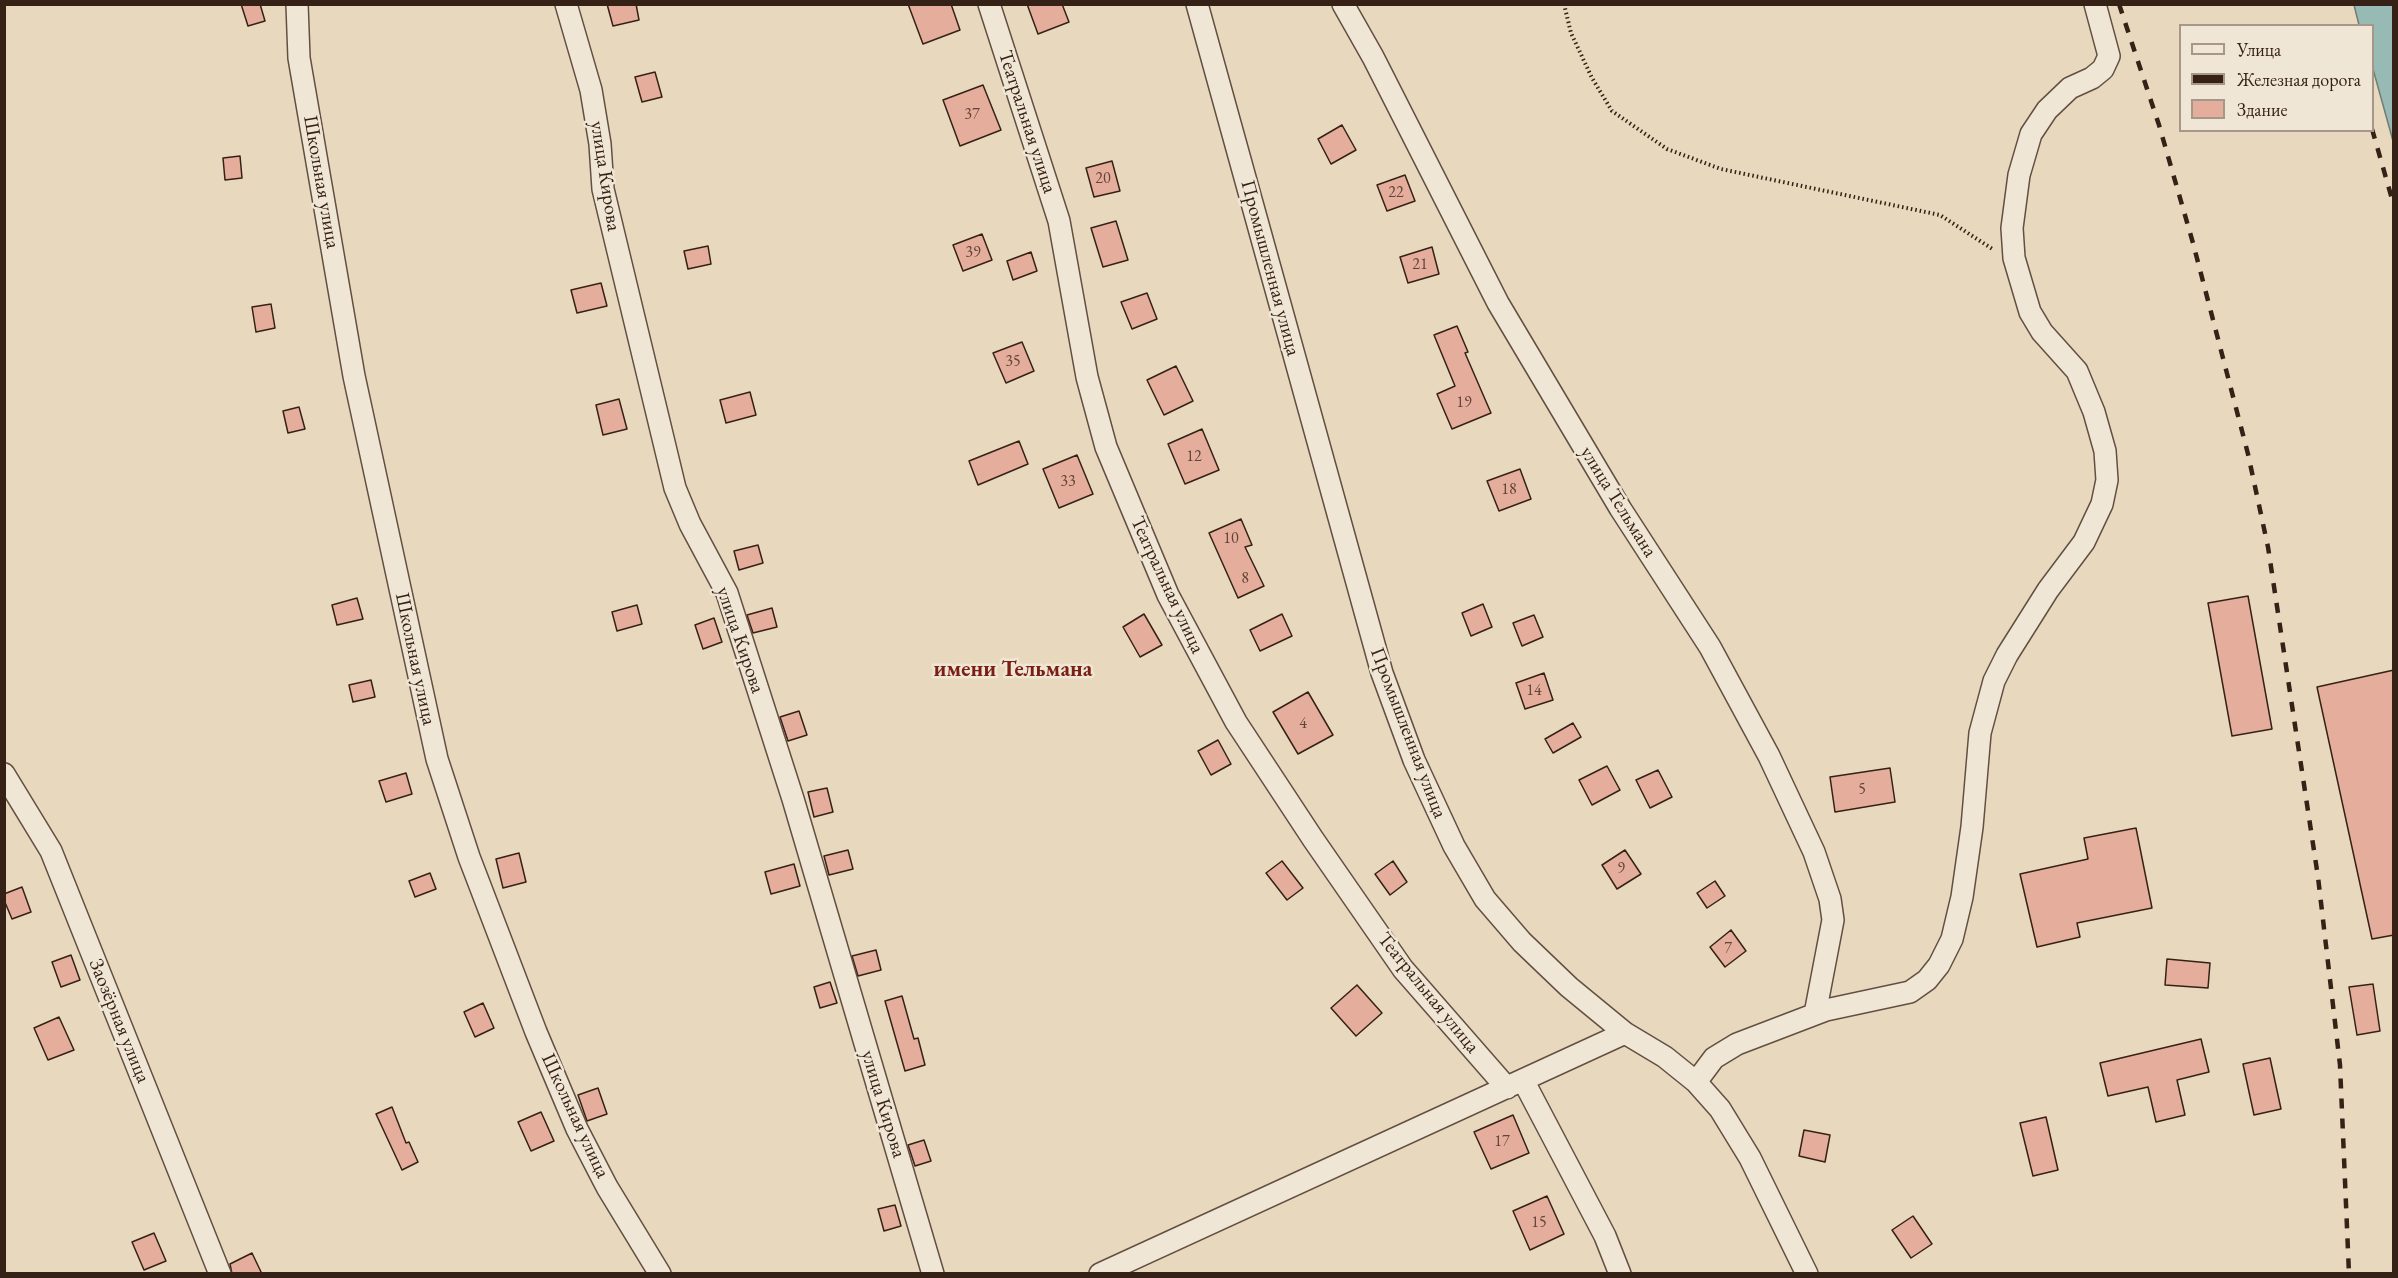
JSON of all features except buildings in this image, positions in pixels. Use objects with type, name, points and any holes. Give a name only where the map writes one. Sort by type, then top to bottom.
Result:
[{"type":"street","name":"Школьная улица","points":[[297,4],[298,58],[354,376],[437,759],[469,856],[536,1032],[577,1129],[607,1187],[660,1274]]},
{"type":"street","name":"улица Кирова","points":[[566,4],[591,90],[600,144],[603,189],[675,488],[690,524],[727,592],[793,799],[933,1274]]},
{"type":"street","name":"Театральная улица","points":[[989,4],[1059,221],[1088,377],[1106,447],[1168,595],[1236,722],[1403,969],[1515,1084],[1605,1236],[1620,1274]]},
{"type":"street","name":"Промышленная улица","points":[[1197,4],[1382,673],[1414,760],[1454,846],[1485,899],[1521,942],[1569,987],[1625,1033],[1665,1058],[1696,1082],[1720,1109],[1750,1158],[1807,1274]]},
{"type":"street","name":"улица Тельмана","points":[[1344,4],[1498,303],[1620,508],[1710,647],[1768,756],[1809,842],[1830,899],[1833,920],[1815,1014]]},
{"type":"street","points":[[1696,1082],[1714,1058],[1730,1049],[1815,1014],[1910,992],[1927,980],[1939,965],[1952,939],[1962,897],[1972,827],[1980,734],[1994,681],[2025,627],[2084,542],[2102,504],[2107,480],[2105,450],[2094,412],[2077,371],[2042,333],[2030,312],[2014,258],[2012,228],[2019,175],[2031,134],[2047,110],[2070,88],[2092,78],[2103,69],[2109,56],[2095,4]]},
{"type":"street","name":"Заозёрная улица","points":[[4,774],[51,851],[220,1274]]},
{"type":"street","points":[[1100,1274],[1625,1033]]},
{"type":"path","points":[[1564,4],[1575,42],[1592,78],[1612,111],[1667,149],[1721,169],[1940,215],[1995,250],[2014,258]]},
{"type":"water","points":[[2354,5],[2393,5],[2393,141],[2374,73],[2374,24],[2359,24]]},
{"type":"railway","points":[[2119,4],[2159,125],[2193,243],[2248,454],[2268,547],[2318,877],[2340,1065],[2349,1274]]},
{"type":"railway","points":[[2373,132],[2394,206]]},
{"type":"district","name":"имени Тельмана","points":[[1013,670]]}]
